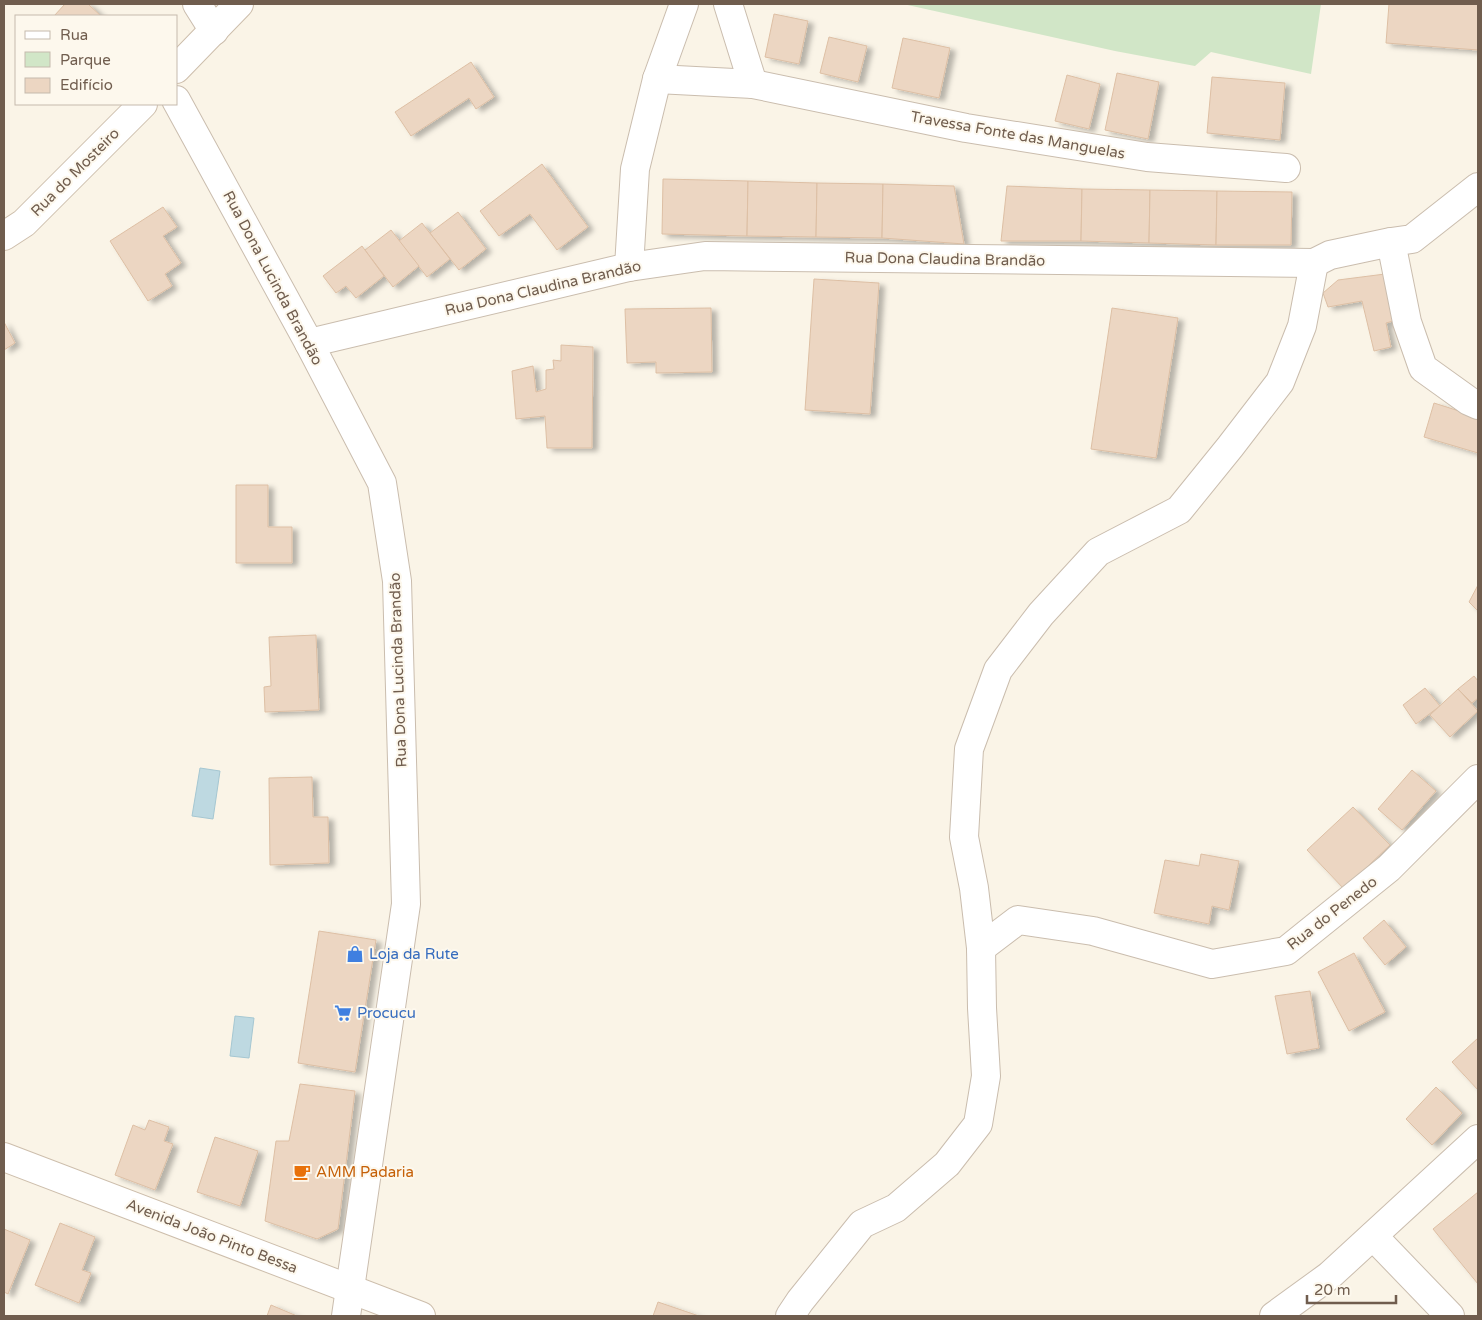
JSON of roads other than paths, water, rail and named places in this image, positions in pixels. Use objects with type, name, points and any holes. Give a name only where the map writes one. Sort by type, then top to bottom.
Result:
[{"type":"street","points":[[197,4],[214,31]]},
{"type":"street","points":[[178,68],[239,4]]},
{"type":"street","points":[[629,267],[635,169],[657,79],[684,4]]},
{"type":"street","points":[[728,4],[752,84]]},
{"type":"street","name":"Travessa Fonte das Manguelas","points":[[657,79],[752,84],[966,128],[1146,157],[1286,168]]},
{"type":"street","name":"Rua Dona Lucinda Brandão","points":[[178,104],[309,343],[382,483],[397,581],[406,904],[346,1316]]},
{"type":"street","name":"Rua do Mosteiro","points":[[4,236],[24,223],[142,105]]},
{"type":"street","name":"Rua Dona Claudina Brandão","points":[[309,343],[629,267],[705,256],[1314,262],[1330,255],[1412,239],[1478,187]]},
{"type":"street","points":[[1391,242],[1407,322],[1423,368],[1469,402],[1478,406]]},
{"type":"street","points":[[790,1316],[862,1224],[896,1208],[947,1164],[978,1124],[986,1076],[981,948],[974,888],[964,838],[969,749],[998,670],[1041,614],[1098,552],[1179,510],[1230,447],[1280,382],[1302,326],[1314,262]]},
{"type":"street","name":"Rua do Penedo","points":[[981,948],[1018,920],[1093,932],[1212,964],[1286,952],[1389,868],[1478,779]]},
{"type":"street","points":[[1274,1316],[1329,1276],[1478,1139]]},
{"type":"street","name":"Avenida João Pinto Bessa","points":[[4,1157],[421,1316]]},
{"type":"street","points":[[1373,1236],[1450,1316]]},
{"type":"water","points":[[200,768],[220,771],[213,819],[192,816]]},
{"type":"water","points":[[235,1016],[254,1018],[249,1058],[230,1056]]},
{"type":"place","name":"Loja da Rute","points":[[355,954]]},
{"type":"place","name":"Procucu","points":[[343,1013]]},
{"type":"place","name":"AMM Padaria","points":[[302,1172]]}]
